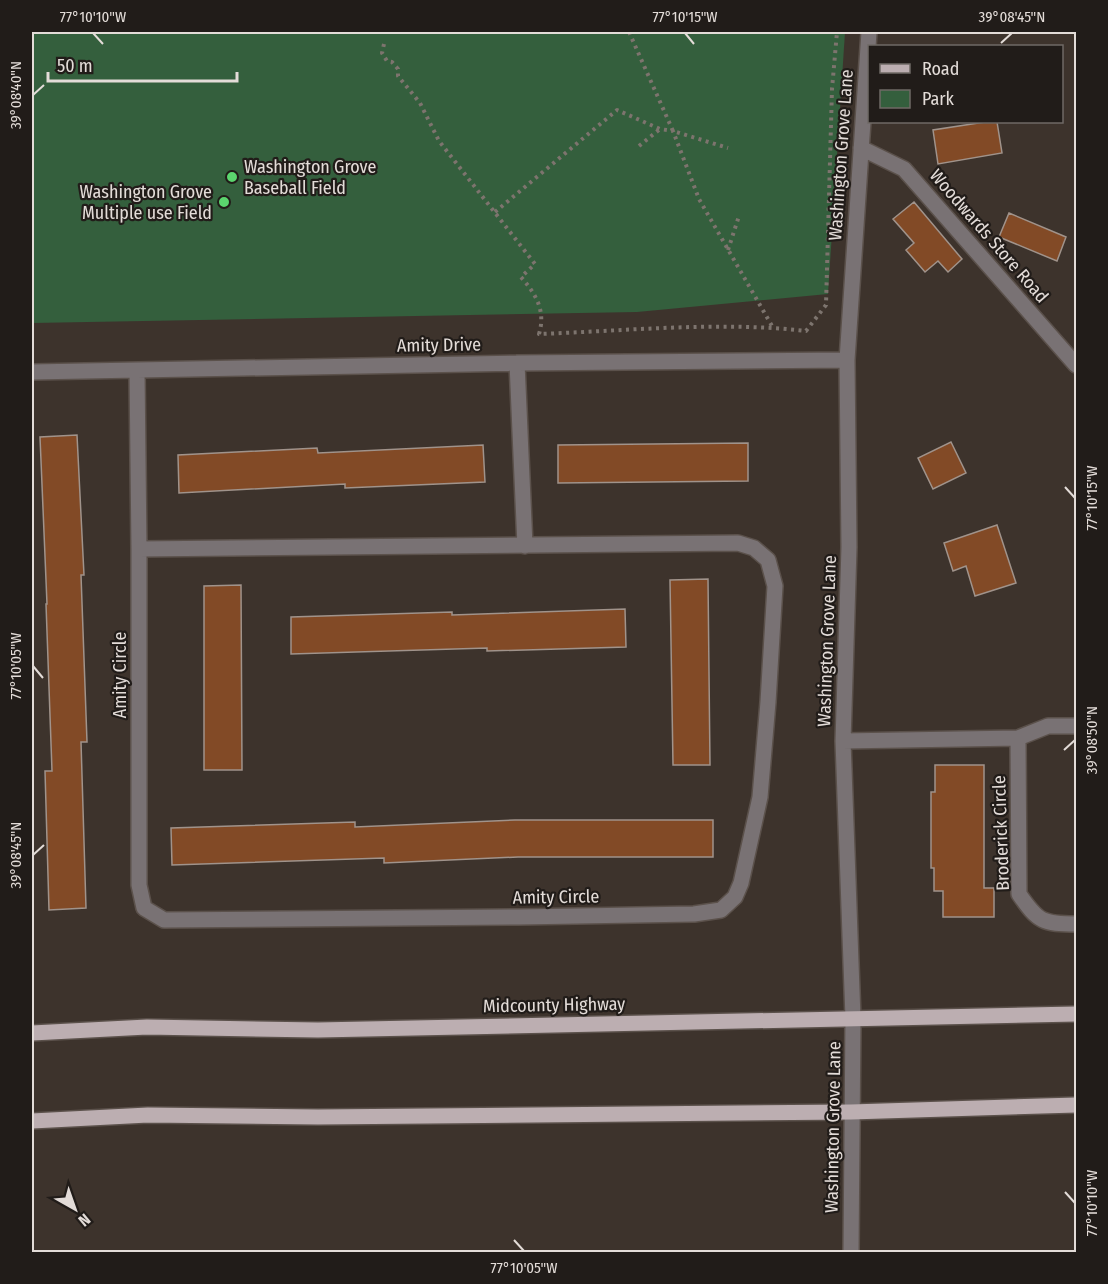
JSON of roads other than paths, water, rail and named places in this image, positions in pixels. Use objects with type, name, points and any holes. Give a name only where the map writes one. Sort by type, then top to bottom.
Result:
[{"type":"main road","name":"Midcounty Highway","points":[[32,1033],[147,1027],[318,1030],[1077,1014]]},
{"type":"main road","points":[[32,1121],[148,1115],[318,1117],[851,1112],[1077,1105]]},
{"type":"street","name":"Washington Grove Lane","points":[[851,1252],[853,1018],[843,741],[849,547],[847,360],[868,46]]},
{"type":"street","name":"Woodwards Store Road","points":[[861,148],[904,169],[1077,365]]},
{"type":"street","name":"Amity Drive","points":[[32,372],[517,363],[847,360]]},
{"type":"street","points":[[517,363],[525,546]]},
{"type":"street","name":"Amity Circle","points":[[136,371],[140,549],[139,885],[144,908],[164,920],[519,918],[694,914],[721,910],[735,897],[741,883],[760,797],[775,586],[768,560],[754,548],[738,543],[140,549]]},
{"type":"street","points":[[843,741],[1018,738],[1048,726],[1077,726]]},
{"type":"street","name":"Broderick Circle","points":[[1018,738],[1019,894],[1040,919],[1053,924],[1077,924]]},
{"type":"place","name":"Washington Grove Baseball Field","points":[[232,177]]},
{"type":"place","name":"Washington Grove Multiple use Field","points":[[224,202]]}]
